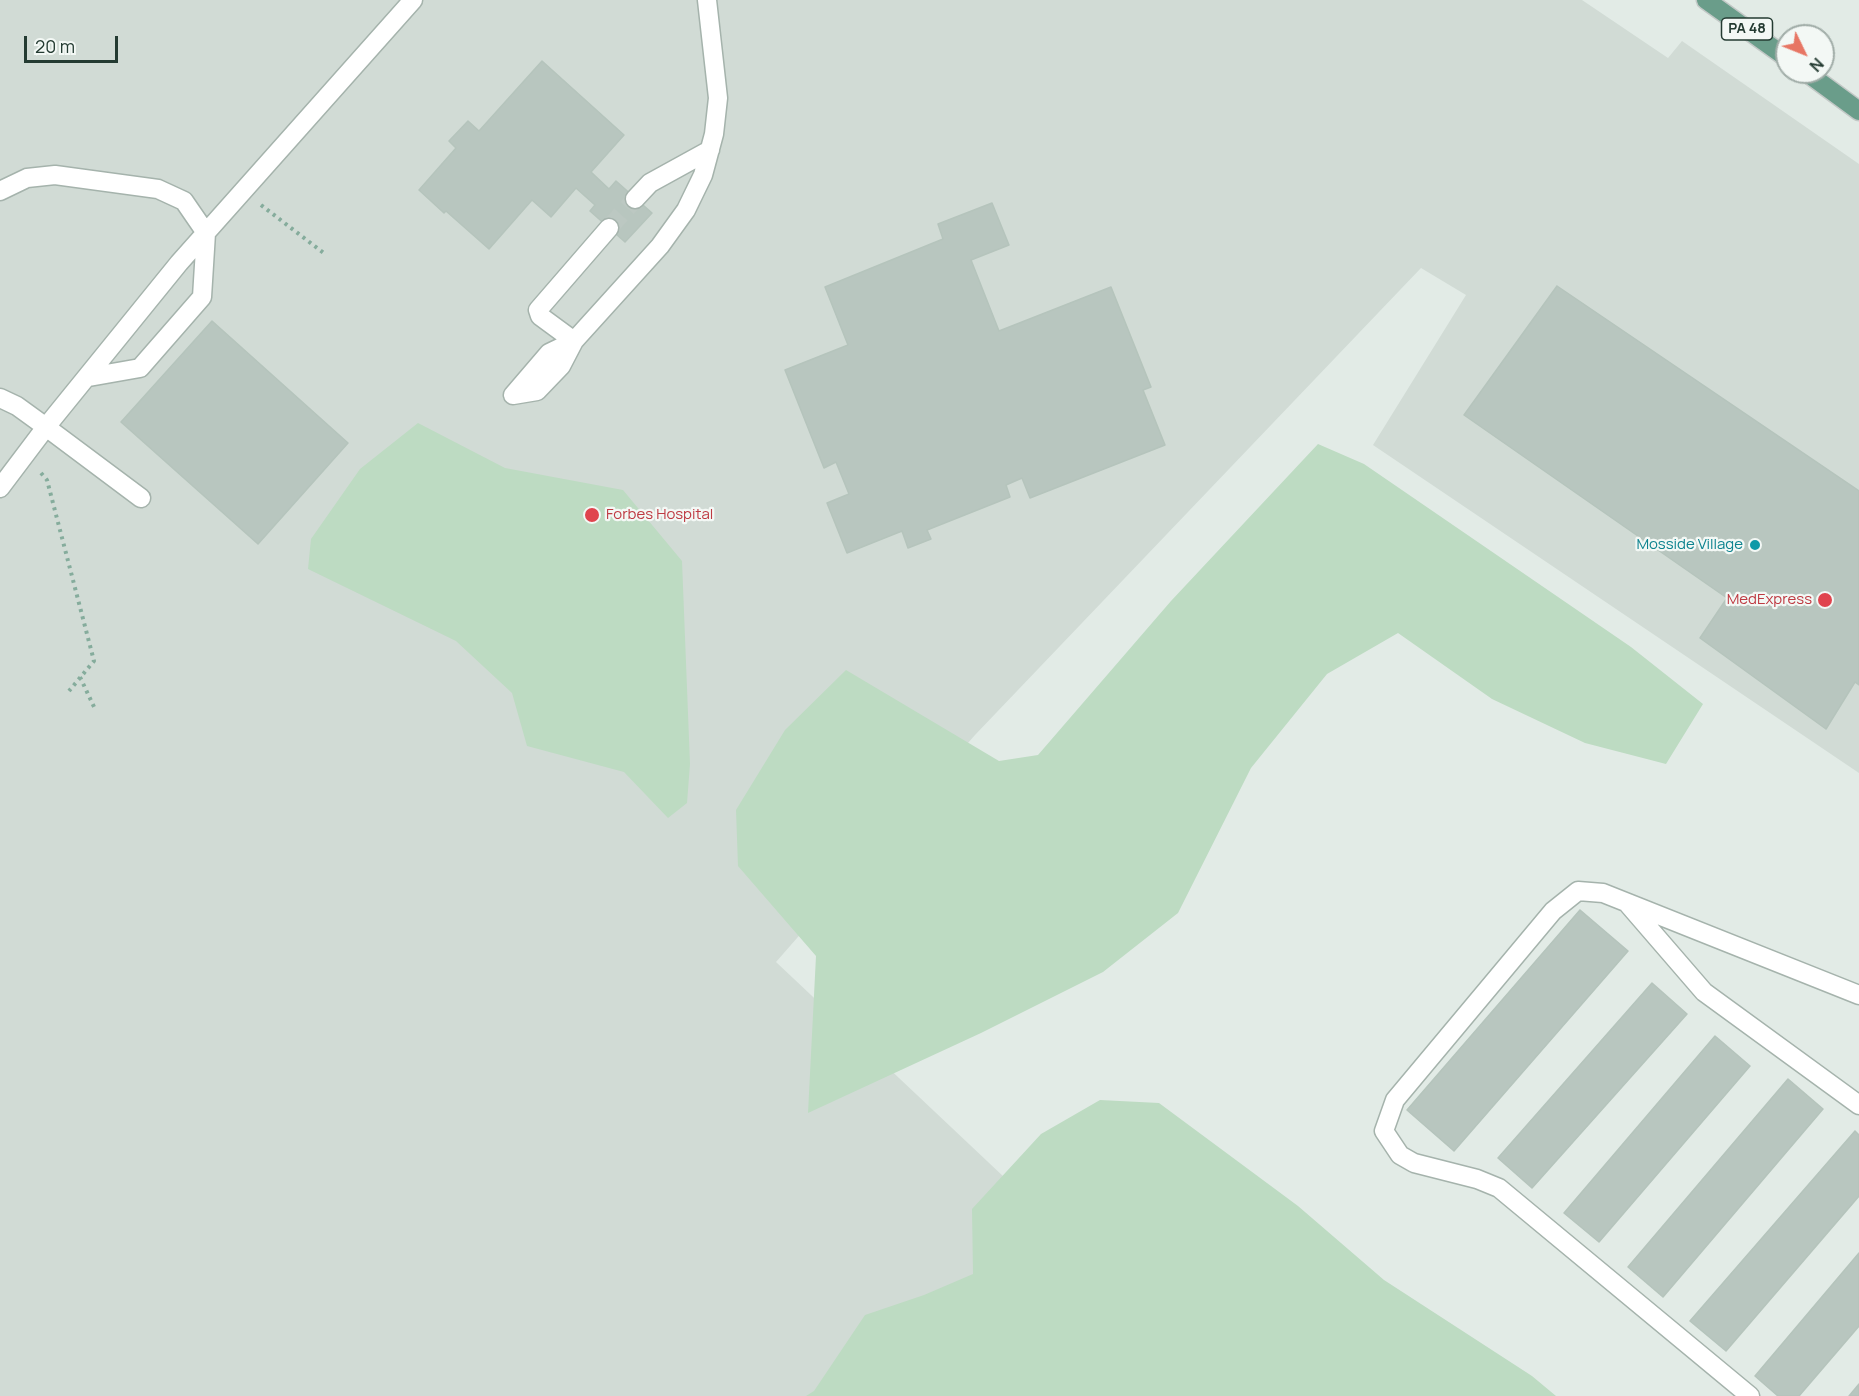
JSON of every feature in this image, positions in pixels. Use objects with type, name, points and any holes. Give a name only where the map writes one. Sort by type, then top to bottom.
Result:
[{"type":"main road","name":"PA 48","points":[[1706,0],[1775,49]]},
{"type":"main road","points":[[1822,84],[1859,111]]},
{"type":"lane","points":[[0,488],[178,263],[413,0]]},
{"type":"lane","points":[[609,228],[538,310],[540,316],[574,341],[660,246],[686,210],[703,175],[714,134],[718,98],[707,0]]},
{"type":"lane","points":[[635,199],[650,183],[710,150]]},
{"type":"lane","points":[[0,191],[27,178],[55,175],[158,189],[184,201],[206,232],[202,297],[140,368],[89,377]]},
{"type":"lane","points":[[0,398],[17,406],[141,498]]},
{"type":"lane","points":[[1750,1396],[1498,1188],[1477,1179],[1414,1163],[1400,1155],[1384,1131],[1395,1100],[1553,911],[1578,891],[1603,892],[1859,995]]},
{"type":"lane","points":[[1627,902],[1704,992],[1859,1105]]},
{"type":"path","points":[[244,191],[325,254]]},
{"type":"path","points":[[47,480],[94,661],[69,691]]},
{"type":"path","points":[[80,677],[95,709]]},
{"type":"shaded area","name":"Forbes Hospital","points":[[0,0],[1582,0],[1668,58],[1682,41],[1859,164],[1859,773],[1373,445],[1466,295],[1421,268],[975,735],[776,962],[1075,1244],[926,1396],[0,1396]]},
{"type":"green space","points":[[418,423],[505,468],[623,490],[682,561],[690,764],[687,803],[668,818],[624,772],[527,746],[512,693],[456,641],[308,569],[311,539],[360,469]]},
{"type":"green space","points":[[1318,444],[1364,464],[1631,647],[1703,704],[1666,764],[1585,743],[1492,699],[1398,633],[1327,674],[1251,768],[1178,913],[1103,972],[981,1033],[808,1113],[816,956],[738,866],[736,810],[785,730],[846,670],[999,761],[1038,755],[1171,601]]},
{"type":"green space","points":[[1100,1100],[1159,1103],[1298,1206],[1384,1280],[1532,1376],[1556,1396],[806,1396],[814,1391],[865,1315],[924,1295],[973,1274],[972,1209],[1041,1134]]},
{"type":"building","points":[[542,61],[624,135],[591,172],[609,189],[616,181],[652,213],[625,242],[590,211],[595,205],[576,188],[551,217],[532,200],[489,249],[419,190],[456,148],[449,141],[468,121],[479,131]]},
{"type":"building","points":[[992,203],[1009,245],[971,260],[999,331],[1111,287],[1151,387],[1143,390],[1165,445],[1030,498],[1022,478],[1006,485],[1010,497],[927,530],[931,539],[908,548],[902,531],[847,553],[827,503],[849,494],[836,462],[824,468],[785,370],[848,345],[825,287],[943,239],[938,224]]},
{"type":"building","name":"Mosside Village","points":[[1557,286],[1859,491],[1859,685],[1855,682],[1826,729],[1700,638],[1727,598],[1464,415]]},
{"type":"building","points":[[212,321],[348,443],[258,544],[121,422]]},
{"type":"building","points":[[1580,910],[1628,951],[1454,1151],[1407,1110]]},
{"type":"building","points":[[1652,983],[1687,1014],[1532,1188],[1498,1158]]},
{"type":"building","points":[[1715,1036],[1750,1066],[1599,1242],[1564,1213]]},
{"type":"building","points":[[1788,1079],[1823,1109],[1663,1297],[1628,1267]]},
{"type":"building","points":[[1855,1131],[1859,1135],[1859,1196],[1726,1351],[1690,1321]]},
{"type":"building","points":[[1859,1253],[1859,1326],[1799,1396],[1778,1396],[1755,1376]]},
{"type":"building","points":[[1859,1384],[1859,1396],[1849,1396]]},
{"type":"tunnel","points":[[609,228],[635,199]]},
{"type":"place","name":"Forbes Hospital","points":[[592,515]]},
{"type":"place","name":"Mosside Village","points":[[1755,545]]},
{"type":"place","name":"MedExpress","points":[[1825,600]]}]
